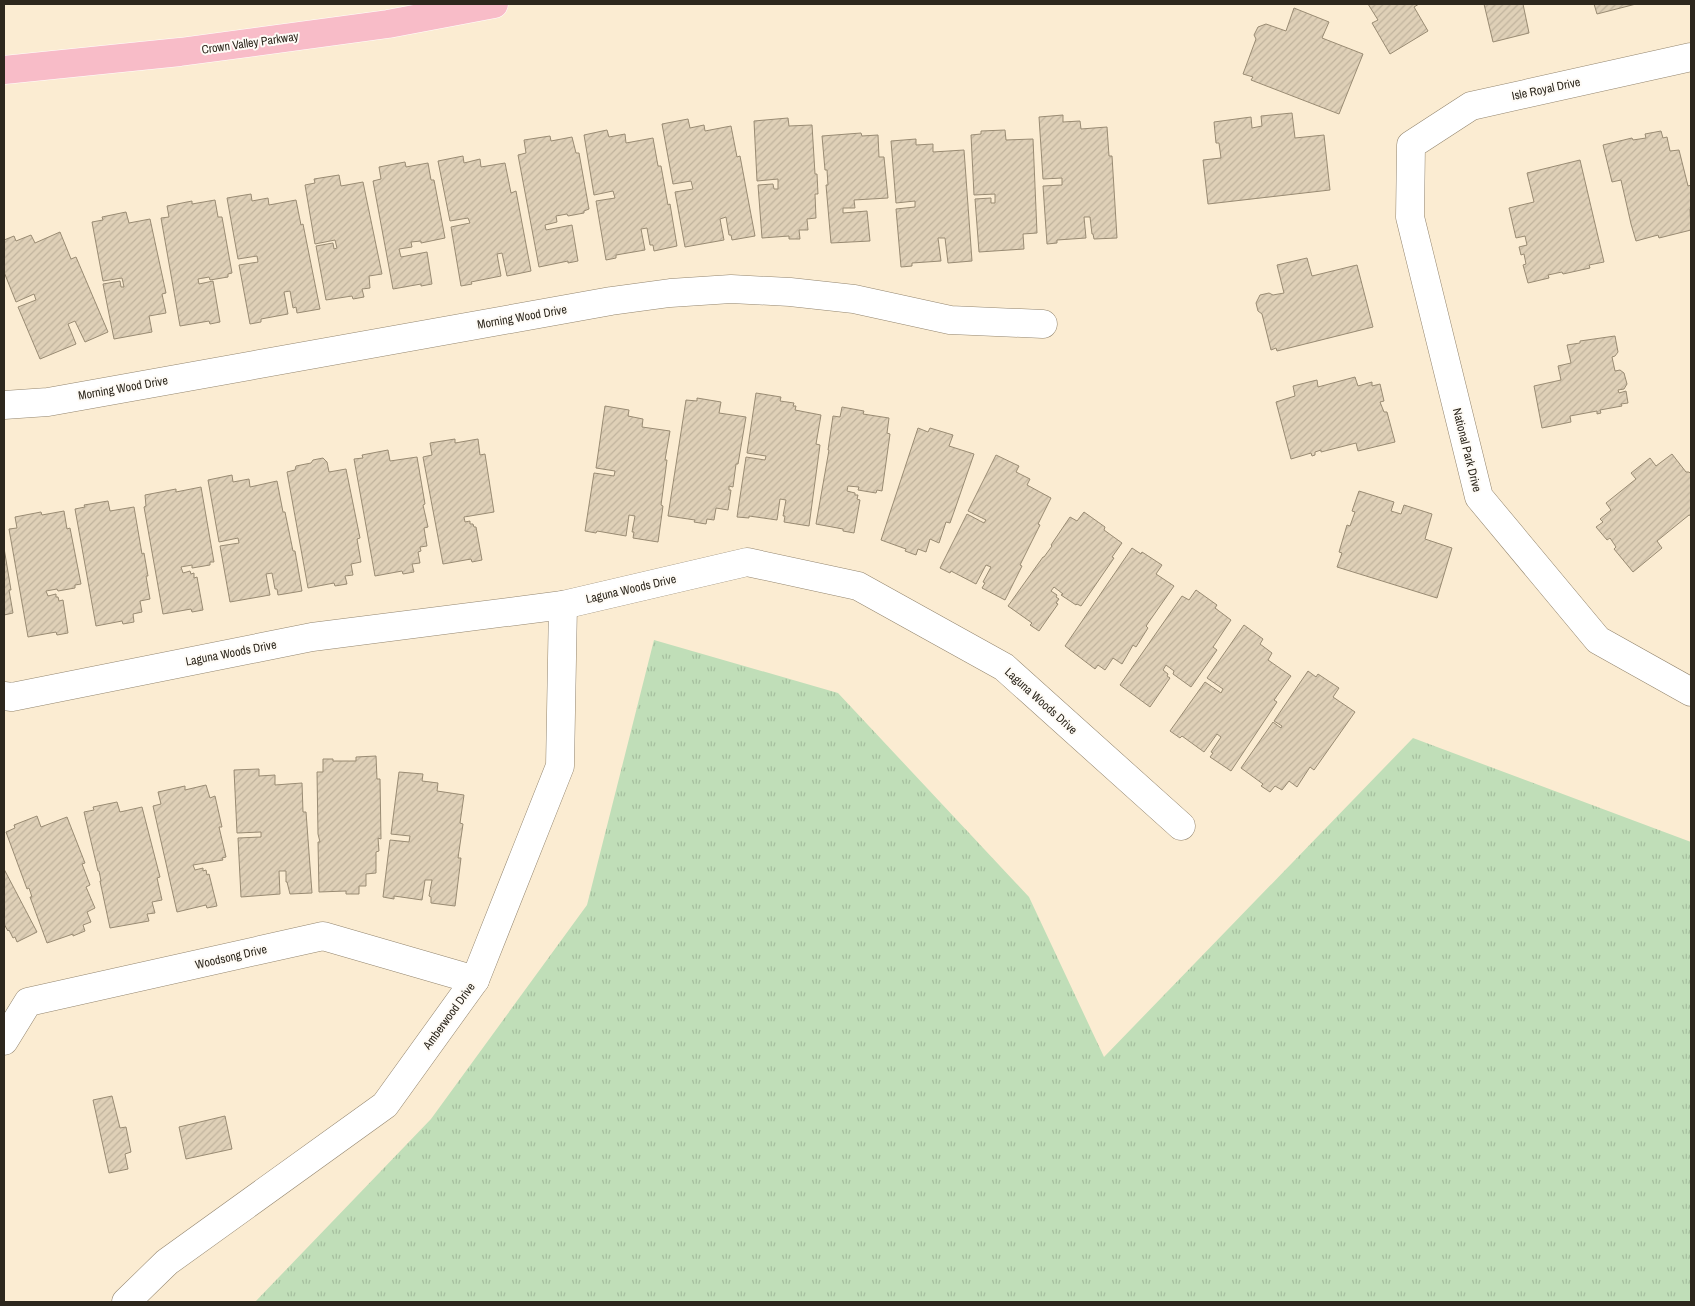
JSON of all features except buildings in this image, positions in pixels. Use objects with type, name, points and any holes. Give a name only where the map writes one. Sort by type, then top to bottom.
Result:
[{"type":"main road","name":"Crown Valley Parkway","points":[[4,70],[180,52],[388,24],[494,4]]},
{"type":"street","name":"Isle Royal Drive","points":[[1411,145],[1471,106],[1691,57]]},
{"type":"street","name":"National Park Drive","points":[[1411,145],[1410,217],[1479,498],[1598,640],[1691,692]]},
{"type":"street","name":"Morning Wood Drive","points":[[4,405],[57,400],[611,301],[670,293],[732,289],[790,292],[854,299],[950,320],[1043,324]]},
{"type":"street","name":"Laguna Woods Drive","points":[[4,696],[12,697],[312,637],[563,605],[746,562],[858,586],[1004,667],[1181,826]]},
{"type":"street","name":"Amberwood Drive","points":[[126,1302],[166,1262],[385,1105],[475,980],[560,766],[563,605]]},
{"type":"street","name":"Woodsong Drive","points":[[4,1041],[28,1002],[323,936],[475,980]]},
{"type":"green space","points":[[654,640],[838,693],[1029,897],[1104,1057],[1413,738],[1691,842],[1691,1302],[255,1302],[431,1119],[587,905]]}]
